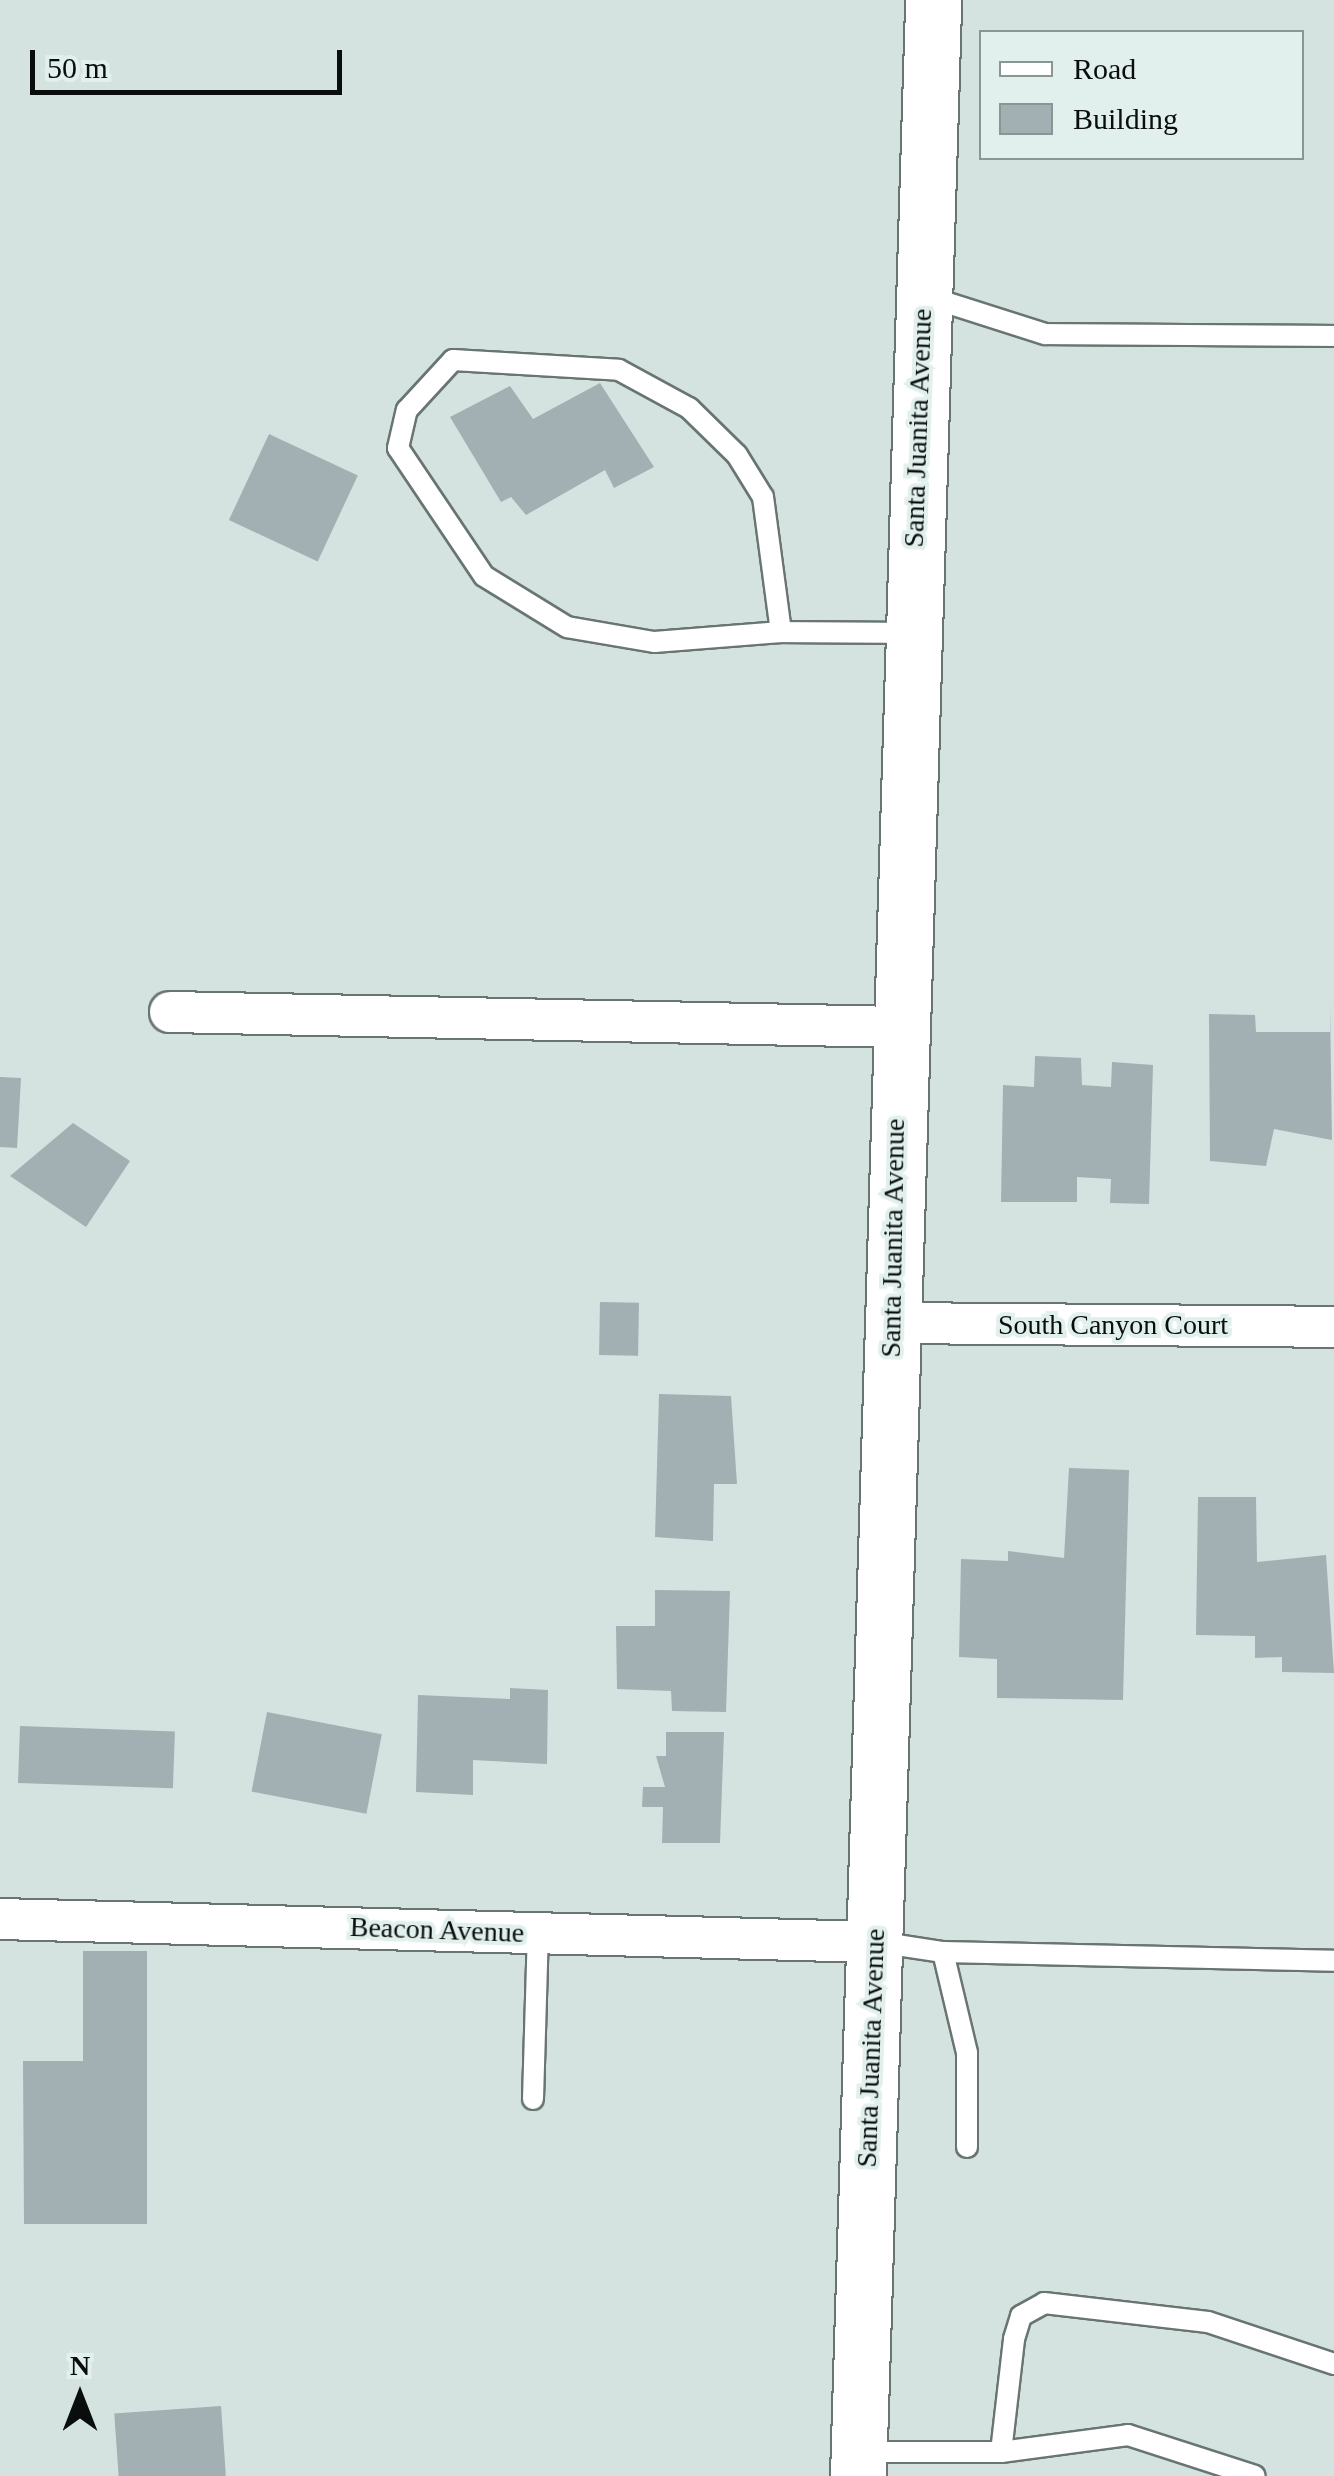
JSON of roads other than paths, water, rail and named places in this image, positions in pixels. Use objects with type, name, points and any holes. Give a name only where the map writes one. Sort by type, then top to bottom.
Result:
[{"type":"street","name":"Santa Juanita Avenue","points":[[858,2464],[892,1324],[897,1027],[933,0]]},
{"type":"street","points":[[170,1012],[897,1027]]},
{"type":"street","name":"South Canyon Court","points":[[892,1324],[1334,1327]]},
{"type":"street","name":"Beacon Avenue","points":[[0,1918],[875,1942]]},
{"type":"lane","points":[[923,295],[1045,334],[1334,336]]},
{"type":"lane","points":[[780,632],[762,498],[736,455],[658,388],[587,364],[453,360],[407,410],[398,448],[484,576],[567,627],[654,642],[780,632],[911,633]]},
{"type":"lane","points":[[532,2099],[538,1933]]},
{"type":"lane","points":[[875,1942],[943,1952],[1334,1961]]},
{"type":"lane","points":[[943,1952],[966,2052],[966,2148]]},
{"type":"lane","points":[[1001,2452],[1014,2338],[1022,2316],[1044,2303],[1208,2322],[1334,2364]]},
{"type":"lane","points":[[858,2464],[1128,2436],[1255,2476]]}]
